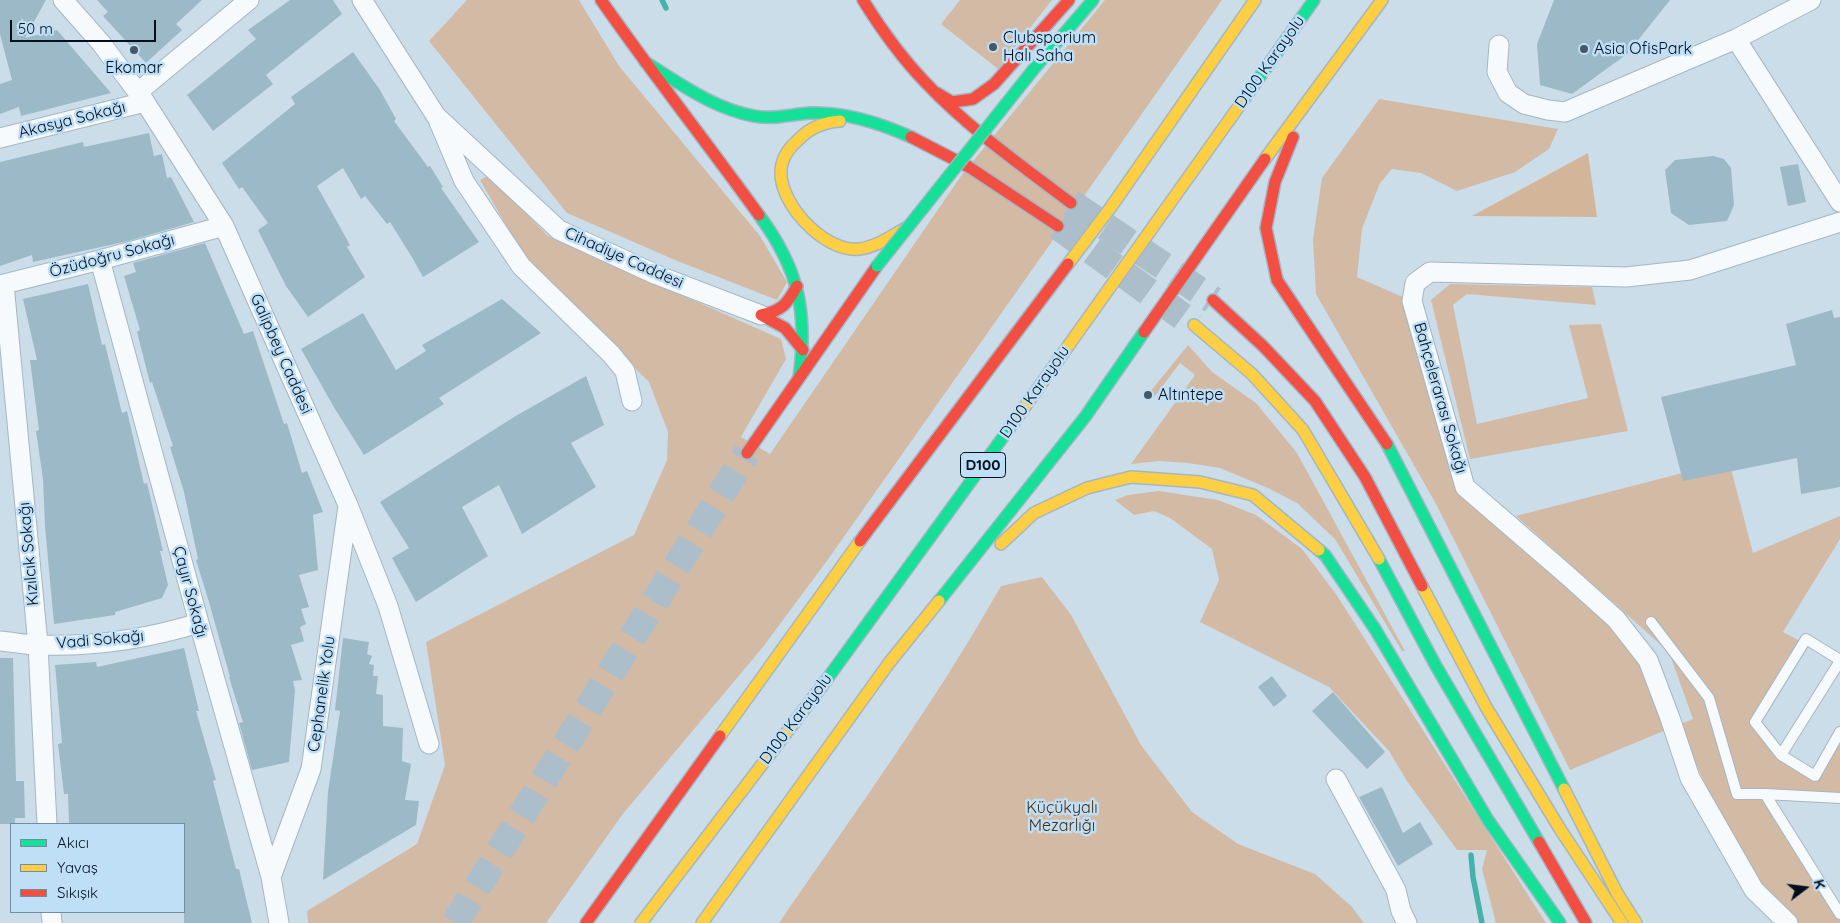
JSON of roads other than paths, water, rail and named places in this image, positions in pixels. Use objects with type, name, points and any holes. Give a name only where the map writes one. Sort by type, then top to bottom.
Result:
[{"type":"main road","points":[[601,0],[774,234],[797,286],[802,311],[803,350],[799,378]]},
{"type":"main road","points":[[862,0],[883,33],[934,91],[995,146],[1070,204]]},
{"type":"main road","points":[[934,91],[952,102],[973,99],[994,84],[1069,0]]},
{"type":"main road","points":[[747,453],[878,266],[1033,70],[1093,0]]},
{"type":"main road","points":[[586,923],[861,540],[1111,207],[1254,0]]},
{"type":"main road","name":"D100 Karayolu","points":[[641,923],[807,706],[1012,426],[1314,0]]},
{"type":"main road","points":[[1292,31],[1319,0]]},
{"type":"main road","points":[[702,923],[889,663],[1084,417],[1224,216],[1382,0]]},
{"type":"main road","points":[[645,62],[701,95],[754,116],[814,113],[872,122],[904,134],[975,170],[1058,226]]},
{"type":"main road","points":[[1308,99],[1275,182],[1266,228],[1278,280],[1316,340],[1385,440],[1617,893],[1636,923]]},
{"type":"main road","points":[[872,122],[836,121],[817,125],[788,149],[781,166],[781,178],[788,196],[799,215],[828,243],[843,249],[860,249],[877,243],[908,227]]},
{"type":"main road","points":[[762,314],[775,313],[785,307],[797,286]]},
{"type":"main road","points":[[1213,300],[1264,346],[1315,401],[1365,477],[1486,707],[1560,829],[1622,923]]},
{"type":"main road","points":[[762,314],[781,324],[794,335],[803,350]]},
{"type":"main road","points":[[1194,326],[1252,374],[1303,430],[1369,540],[1436,666],[1586,923]]},
{"type":"main road","points":[[889,663],[972,572],[1034,513],[1087,488],[1131,477],[1200,482],[1253,495],[1325,555],[1375,629],[1488,820],[1560,923]]},
{"type":"street","name":"Galipbey Caddesi","points":[[63,0],[100,43],[141,97],[224,226],[348,505],[388,606],[430,744]]},
{"type":"street","points":[[141,97],[249,0]]},
{"type":"street","name":"Cihadiye Caddesi","points":[[362,0],[436,116],[464,181],[521,266],[625,371],[632,401]]},
{"type":"street","points":[[1499,44],[1497,72],[1508,93],[1524,104],[1565,112],[1736,39],[1811,0]]},
{"type":"street","points":[[1736,39],[1840,202]]},
{"type":"street","name":"Akasya Sokağı","points":[[0,138],[141,97]]},
{"type":"street","name":"Cihadiye Caddesi","points":[[436,116],[559,230],[657,274],[762,314]]},
{"type":"street","name":"Bahçelerarası Sokağı","points":[[1788,923],[1754,890],[1690,778],[1648,660],[1616,619],[1568,575],[1465,487],[1412,301],[1415,283],[1430,272],[1626,277],[1658,275],[1690,270],[1840,222]]},
{"type":"street","name":"Özüdoğru Sokağı","points":[[2,285],[224,226]]},
{"type":"street","name":"Çayır Sokağı","points":[[100,260],[199,623],[271,877],[279,923]]},
{"type":"street","name":"Kızılcık Sokağı","points":[[2,285],[38,645],[47,823]]},
{"type":"street","name":"Cephanelik Yolu","points":[[271,877],[311,769],[348,505]]},
{"type":"street","name":"Vadi Sokağı","points":[[0,641],[38,645],[104,643],[167,633],[199,623]]},
{"type":"street","points":[[1336,779],[1396,890],[1401,911],[1407,923]]},
{"type":"lane","points":[[1651,622],[1709,698],[1736,794],[1840,798]]},
{"type":"lane","points":[[1781,755],[1840,661],[1806,639],[1756,722],[1781,755],[1815,776],[1840,732]]},
{"type":"lane","points":[[1765,794],[1840,914]]},
{"type":"waterway","points":[[662,0],[666,8]]},
{"type":"waterway","points":[[1471,855],[1473,877],[1482,923]]},
{"type":"tunnel","points":[[1071,203],[1213,300]]},
{"type":"tunnel","points":[[1058,226],[1194,325]]},
{"type":"tunnel","points":[[455,923],[747,453]]},
{"type":"place","name":"Clubsporium Halı Saha","points":[[993,47]]},
{"type":"place","name":"Asia OfisPark","points":[[1584,49]]},
{"type":"place","name":"Ekomar","points":[[134,50]]},
{"type":"place","name":"Altıntepe","points":[[1148,395]]},
{"type":"park label","name":"Küçükyalı Mezarlığı","points":[[1062,817]]}]
